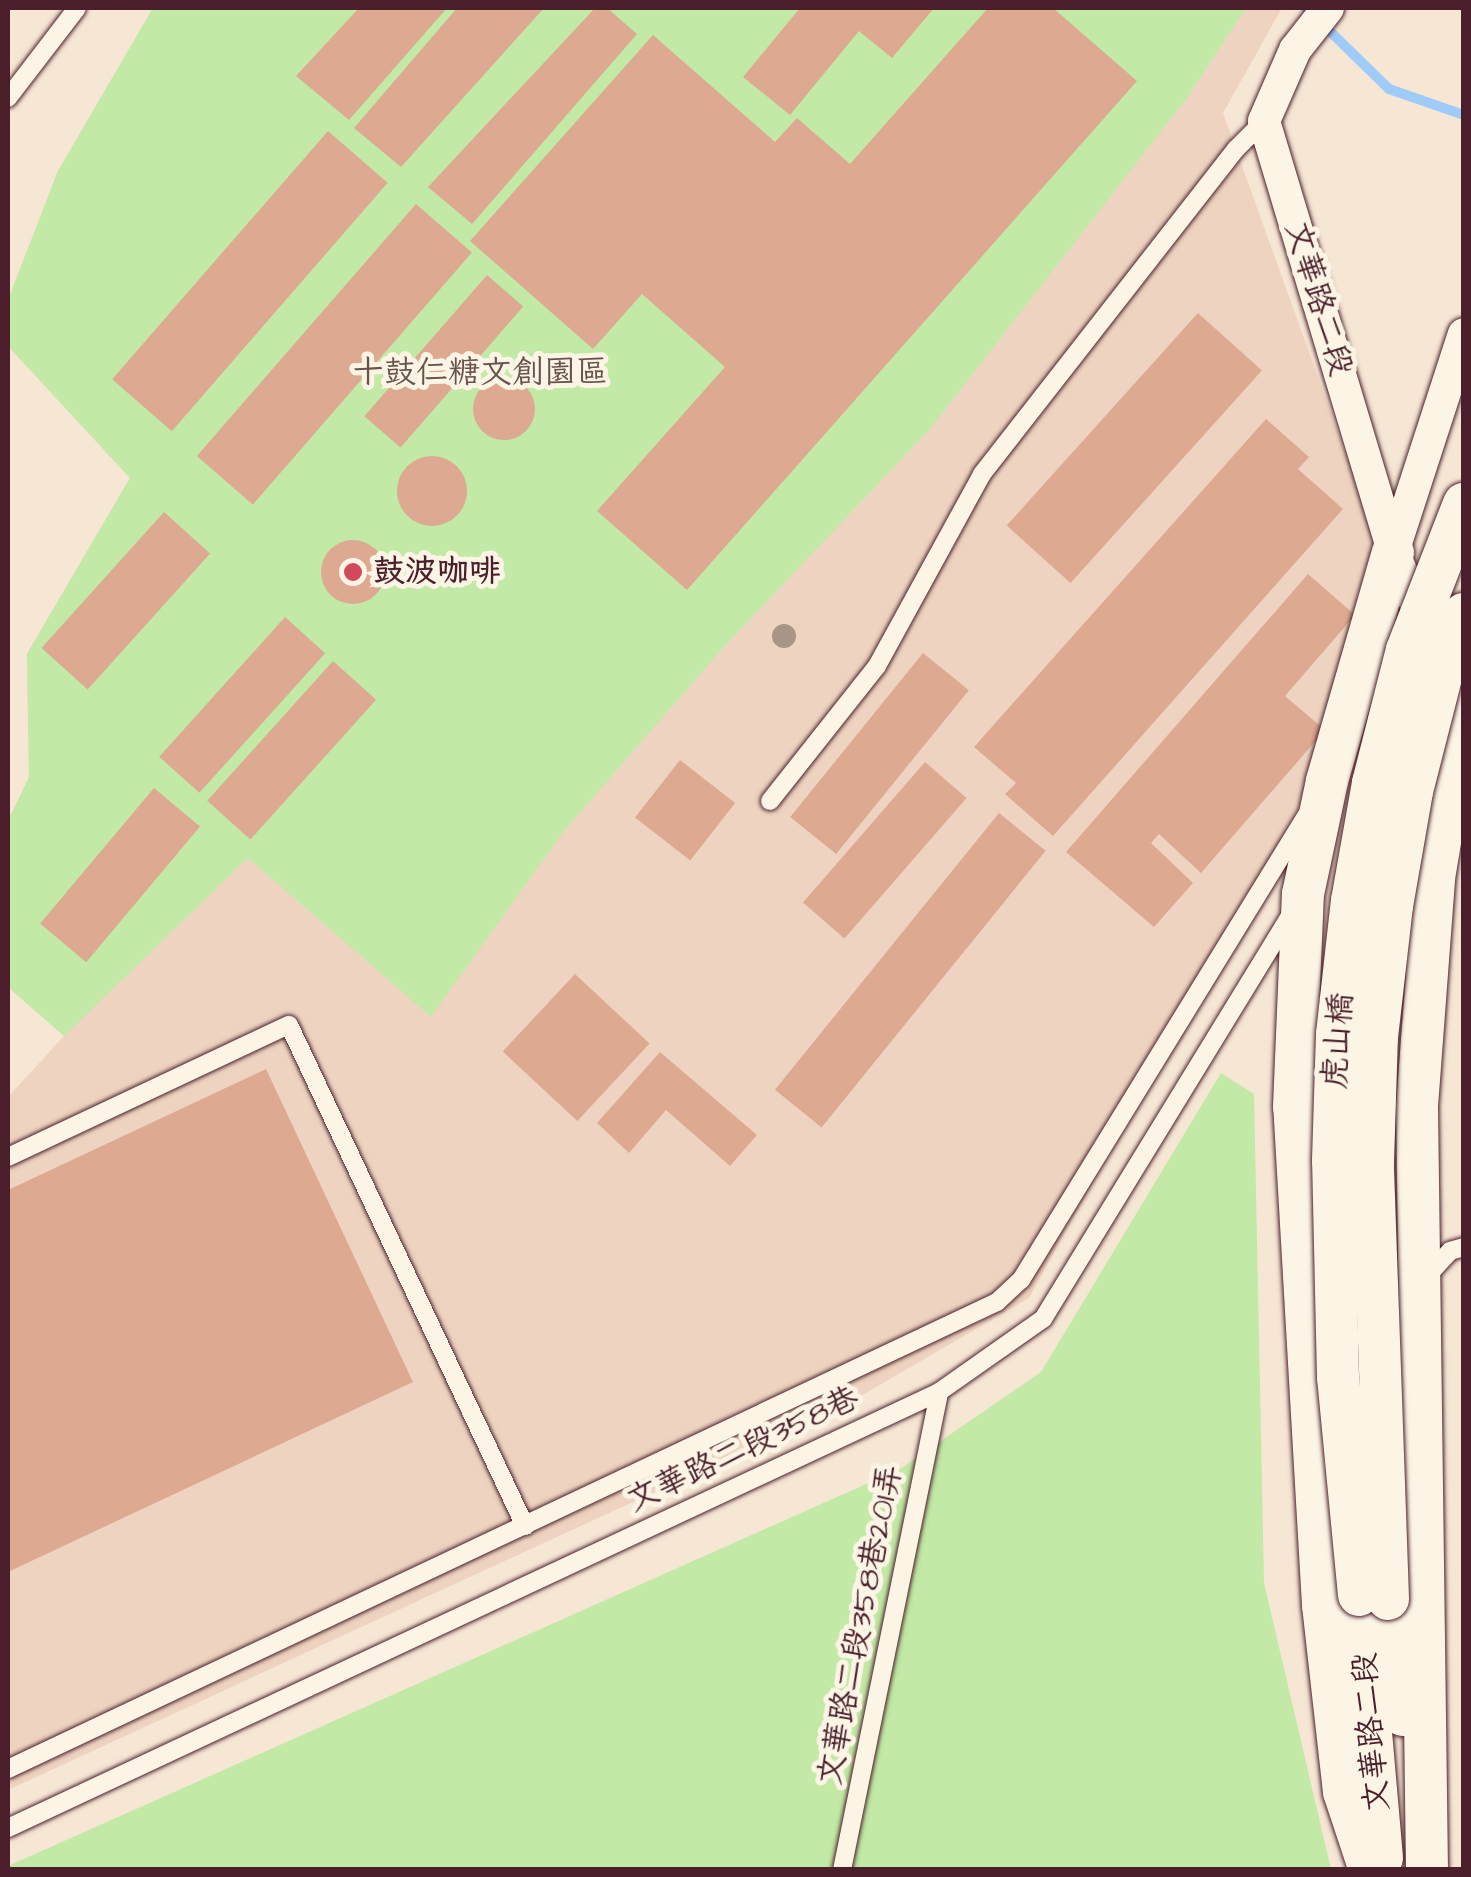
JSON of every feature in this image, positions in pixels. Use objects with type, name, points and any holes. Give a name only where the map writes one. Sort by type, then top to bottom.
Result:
[{"type":"street","points":[[1264,122],[1295,50],[1328,8]]},
{"type":"street","name":"文華路二段","points":[[1264,122],[1393,552],[1463,708]]},
{"type":"street","points":[[1370,1870],[1344,1792],[1324,1605],[1294,1108],[1302,894],[1327,781],[1393,552],[1464,334]]},
{"type":"street","name":"虎山橋","points":[[1374,1597],[1338,1378],[1333,1161],[1337,1034],[1352,900],[1373,782],[1407,650],[1464,504]]},
{"type":"street","name":"虎山橋","points":[[1374,1597],[1372,1162],[1377,1037],[1392,906],[1412,791],[1445,662],[1464,614]]},
{"type":"street","points":[[1425,1870],[1417,1106],[1434,878],[1463,708]]},
{"type":"street","name":"文華路二段","points":[[1374,1597],[1382,1870]]},
{"type":"street","name":"文華路二段","points":[[1374,1597],[1425,1870]]},
{"type":"lane","points":[[8,98],[77,8]]},
{"type":"lane","points":[[770,800],[877,666],[982,474],[1236,149],[1264,122]]},
{"type":"lane","name":"文華路二段358巷","points":[[8,1769],[998,1302],[1020,1280],[1327,781]]},
{"type":"lane","name":"文華路二段358巷","points":[[8,1828],[939,1392],[1043,1318],[1302,894]]},
{"type":"lane","points":[[8,1157],[289,1024],[525,1526]]},
{"type":"lane","points":[[1421,1283],[1450,1251],[1464,1247]]},
{"type":"lane","name":"文華路二段358巷201弄","points":[[842,1870],[939,1392]]},
{"type":"shaded area","points":[[153,8],[1282,8],[1223,113],[1386,566],[1315,777],[1029,1298],[854,1400],[8,1790],[8,1097],[64,1036],[8,987],[8,821],[29,777],[27,654],[130,478],[8,346],[8,300],[58,171]]},
{"type":"green space","name":"十鼓仁糖文創園區","points":[[153,8],[1246,8],[1187,98],[930,429],[722,649],[564,831],[431,1017],[248,858],[64,1036],[8,987],[8,821],[29,777],[27,654],[130,478],[8,346],[8,300],[58,171]]},
{"type":"green space","points":[[1221,1073],[1254,1094],[1264,1583],[1331,1869],[8,1870],[8,1866],[900,1469],[1041,1372]]},
{"type":"building","points":[[359,8],[447,8],[349,120],[296,76]]},
{"type":"building","points":[[457,8],[544,8],[401,167],[354,128]]},
{"type":"building","points":[[595,8],[607,8],[637,34],[472,224],[428,187]]},
{"type":"building","points":[[800,8],[934,8],[892,58],[859,31],[790,115],[743,77]]},
{"type":"building","points":[[988,8],[1053,8],[1137,81],[687,590],[597,511],[725,367],[642,294],[593,349],[470,241],[653,35],[775,142],[797,118],[850,164]]},
{"type":"building","points":[[328,131],[388,183],[172,431],[112,379]]},
{"type":"building","points":[[416,204],[472,253],[253,505],[197,456]]},
{"type":"building","points":[[487,275],[523,306],[401,448],[364,416]]},
{"type":"building","points":[[1198,313],[1262,371],[1071,583],[1007,526]]},
{"type":"building","points":[[504,378],[526,387],[535,409],[526,431],[504,440],[482,431],[473,409],[482,387]]},
{"type":"building","points":[[1266,419],[1309,457],[1298,469],[1343,509],[1053,836],[1005,794],[1016,783],[974,747]]},
{"type":"building","points":[[432,456],[456,467],[467,491],[456,515],[432,526],[408,515],[397,491],[408,467]]},
{"type":"building","points":[[164,512],[210,553],[88,689],[42,648]]},
{"type":"building","name":"鼓波咖啡","points":[[353,540],[376,549],[385,572],[376,595],[353,604],[330,595],[321,572],[330,549]]},
{"type":"building","points":[[1308,574],[1355,615],[1285,696],[1325,730],[1201,873],[1159,834],[1151,843],[1193,883],[1154,927],[1066,852]]},
{"type":"building","points":[[285,617],[325,653],[199,793],[159,757]]},
{"type":"building","points":[[923,653],[969,690],[836,854],[790,817]]},
{"type":"building","points":[[333,661],[376,700],[250,840],[207,801]]},
{"type":"building","points":[[680,760],[735,803],[690,861],[635,818]]},
{"type":"building","points":[[925,762],[967,798],[844,938],[803,902]]},
{"type":"building","points":[[154,788],[200,827],[86,962],[40,924]]},
{"type":"building","points":[[999,813],[1046,851],[822,1127],[775,1090]]},
{"type":"building","points":[[575,974],[650,1044],[577,1121],[503,1052]]},
{"type":"building","points":[[660,1052],[757,1135],[730,1166],[666,1110],[629,1153],[597,1123]]},
{"type":"building","points":[[266,1069],[413,1382],[8,1572],[8,1190]]},
{"type":"waterway","points":[[1306,8],[1389,89],[1464,115]]},
{"type":"place","name":"鼓波咖啡","points":[[353,572]]}]
